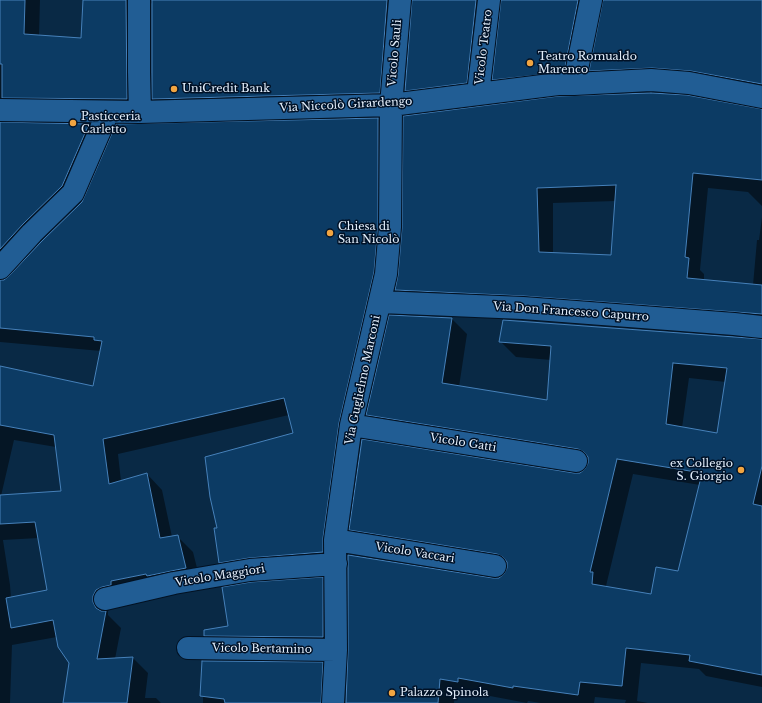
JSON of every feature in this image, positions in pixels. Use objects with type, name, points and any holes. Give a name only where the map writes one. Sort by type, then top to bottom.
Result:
[{"type":"street","points":[[139,0],[140,112]]},
{"type":"street","name":"Vicolo Sauli","points":[[391,105],[400,0]]},
{"type":"street","name":"Vicolo Teatro","points":[[478,94],[489,0]]},
{"type":"street","points":[[574,84],[591,0]]},
{"type":"street","name":"Via Niccolò Girardengo","points":[[0,110],[140,112],[391,105],[558,84],[651,80],[688,83],[762,97]]},
{"type":"street","name":"Via Guglielmo Marconi","points":[[333,703],[336,650],[335,540],[351,425],[386,274],[390,227],[391,105]]},
{"type":"street","points":[[0,268],[73,193],[108,112]]},
{"type":"street","name":"Via Don Francesco Capurro","points":[[380,302],[531,309],[762,327]]},
{"type":"street","name":"Vicolo Gatti","points":[[351,425],[576,461]]},
{"type":"street","name":"Vicolo Vaccari","points":[[335,540],[495,566]]},
{"type":"street","name":"Vicolo Maggiori","points":[[105,599],[174,583],[250,570],[336,564]]},
{"type":"street","name":"Vicolo Bertamino","points":[[188,648],[336,650]]},
{"type":"building","points":[[0,0],[25,0],[24,34],[81,38],[83,0],[126,0],[127,99],[2,98],[2,64],[0,64]]},
{"type":"building","points":[[152,0],[387,0],[380,93],[152,99]]},
{"type":"building","points":[[412,0],[476,0],[467,83],[405,91]]},
{"type":"building","points":[[501,0],[578,0],[564,72],[492,80]]},
{"type":"building","points":[[603,0],[762,0],[762,84],[691,71],[652,68],[589,71]]},
{"type":"building","points":[[651,93],[687,95],[762,109],[762,180],[693,173],[685,257],[689,258],[687,278],[762,285],[762,314],[524,296],[395,290],[398,275],[402,228],[403,116],[559,96]],"holes":[[[616,185],[611,255],[539,252],[537,188]]]},
{"type":"building","points":[[378,118],[378,226],[374,272],[339,423],[323,538],[323,552],[249,558],[219,563],[214,528],[217,528],[210,497],[205,457],[293,433],[284,398],[103,439],[109,484],[147,473],[160,538],[178,535],[186,568],[147,576],[146,574],[111,581],[111,585],[96,590],[93,596],[93,602],[96,608],[101,611],[106,611],[97,659],[133,657],[127,703],[63,703],[69,663],[58,647],[53,620],[11,628],[6,598],[47,590],[35,522],[0,524],[0,495],[61,491],[54,435],[0,425],[0,366],[93,386],[102,341],[94,340],[94,337],[0,328],[0,280],[4,280],[9,276],[82,202],[116,124]]},
{"type":"building","points":[[0,122],[89,124],[62,186],[0,249]]},
{"type":"building","points":[[389,315],[452,318],[442,383],[547,400],[551,346],[499,342],[503,320],[762,339],[762,466],[753,504],[762,506],[762,675],[689,661],[690,655],[626,648],[622,686],[580,682],[578,695],[513,686],[513,688],[458,678],[458,682],[440,679],[438,703],[346,703],[348,650],[348,555],[493,578],[499,578],[504,574],[507,568],[507,562],[503,557],[497,554],[349,530],[362,439],[574,473],[580,473],[585,469],[588,463],[588,457],[584,452],[578,449],[366,415]],"holes":[[[673,363],[727,368],[717,433],[666,424]],[[617,459],[702,473],[678,571],[656,567],[651,594],[592,584],[593,572],[590,572]]]},
{"type":"building","points":[[323,577],[323,637],[204,636],[204,630],[228,626],[222,587],[251,582]]},
{"type":"building","points":[[202,661],[323,662],[321,703],[225,703],[224,699],[200,696]]},
{"type":"place","name":"Teatro Romualdo Marenco","points":[[530,63]]},
{"type":"place","name":"UniCredit Bank","points":[[174,89]]},
{"type":"place","name":"Pasticceria Carletto","points":[[73,123]]},
{"type":"place","name":"Chiesa di San Nicolò","points":[[330,233]]},
{"type":"place","name":"ex Collegio S. Giorgio","points":[[741,470]]},
{"type":"place","name":"Palazzo Spinola","points":[[392,693]]}]
